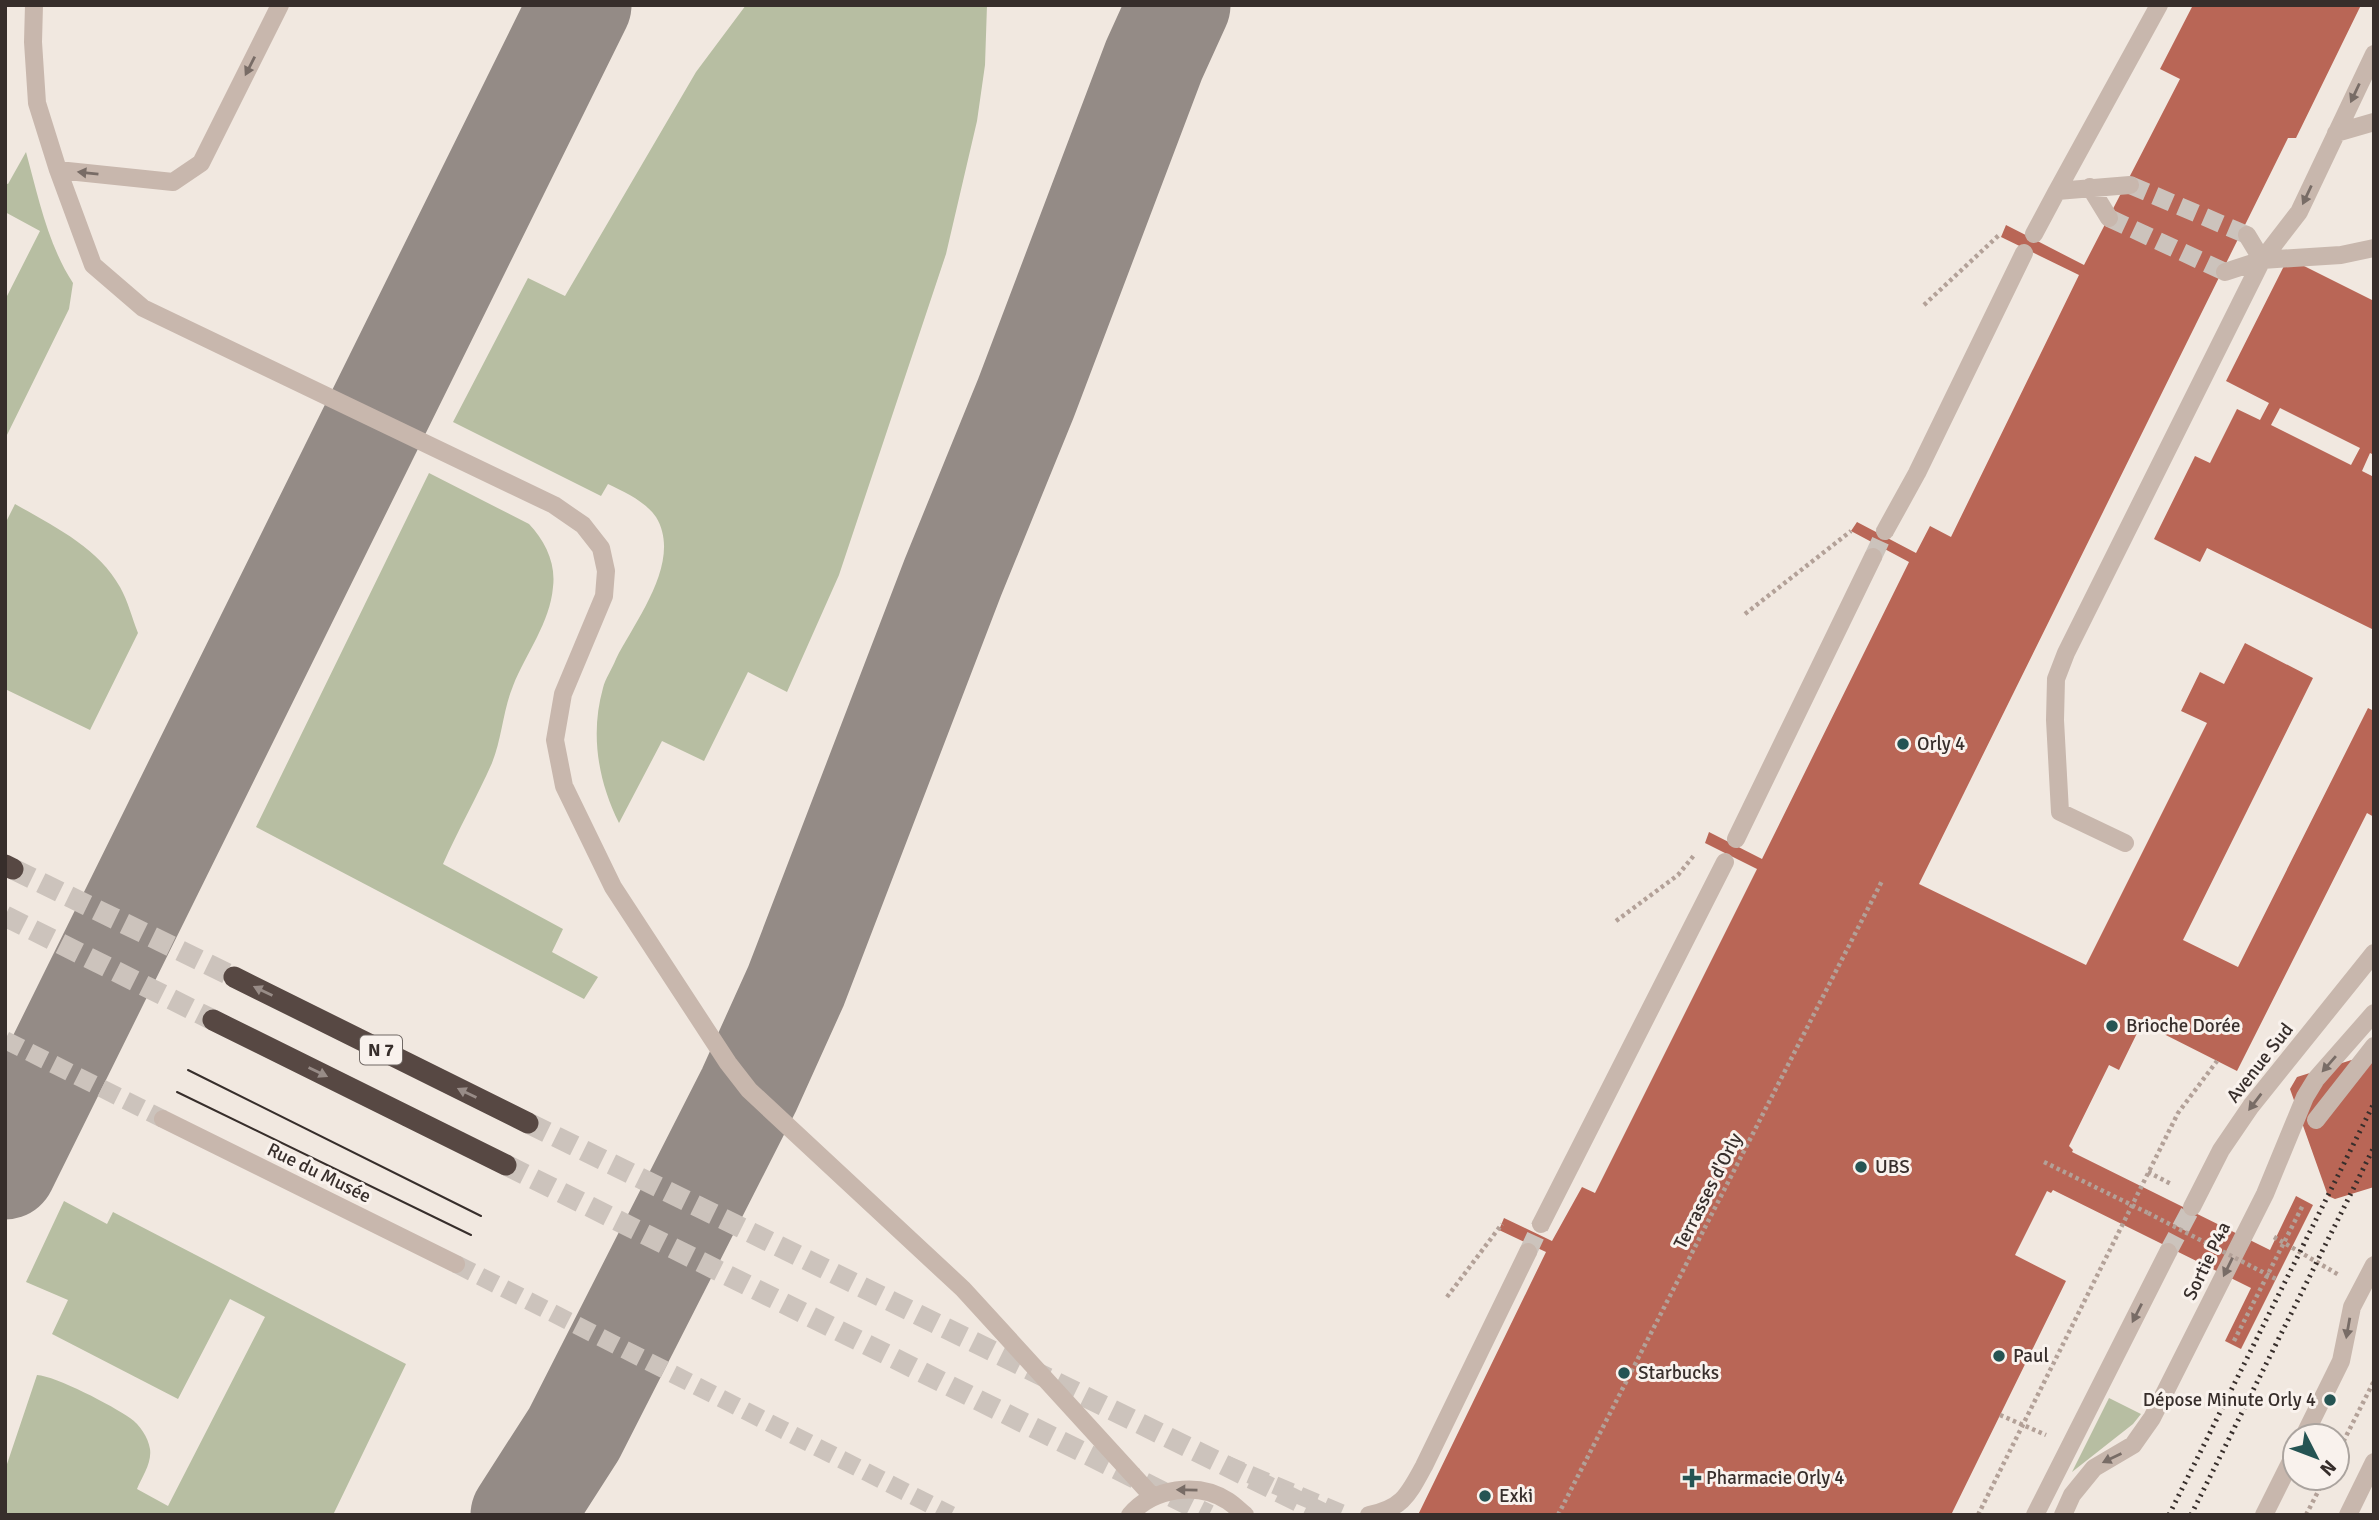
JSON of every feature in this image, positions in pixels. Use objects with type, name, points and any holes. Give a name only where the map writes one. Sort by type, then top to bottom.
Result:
[{"type":"highway","name":"N 7","points":[[234,977],[528,1123]]},
{"type":"highway","name":"N 7","points":[[213,1020],[506,1165]]},
{"type":"street","points":[[34,5],[33,42],[37,103],[93,265],[143,308],[554,505],[583,525],[601,548],[606,571],[604,596],[563,694],[555,740],[564,786],[613,887],[728,1063],[749,1090],[963,1289],[1153,1497]]},
{"type":"street","points":[[58,170],[173,182],[201,163],[280,5]]},
{"type":"street","points":[[2034,234],[2159,5]]},
{"type":"street","points":[[2125,843],[2060,811],[2055,720],[2056,680],[2066,653],[2262,260],[2299,212],[2374,54]]},
{"type":"street","points":[[2336,133],[2374,122]]},
{"type":"street","points":[[2057,191],[2130,185]]},
{"type":"street","points":[[2090,187],[2109,218]]},
{"type":"street","points":[[2247,236],[2262,260]]},
{"type":"street","points":[[2225,272],[2262,260],[2341,255],[2374,248]]},
{"type":"street","points":[[1885,531],[1917,473],[2024,253]]},
{"type":"street","points":[[1736,839],[1873,557]]},
{"type":"street","points":[[1541,1224],[1725,862]]},
{"type":"street","name":"Avenue Sud","points":[[2192,1207],[2221,1150],[2251,1106],[2374,953]]},
{"type":"street","name":"Sortie P4a","points":[[2063,1515],[2072,1495],[2094,1468],[2133,1445],[2152,1418],[2265,1194],[2305,1097],[2316,1079],[2374,1013]]},
{"type":"street","points":[[2316,1120],[2374,1046]]},
{"type":"street","name":"Rue du Musée","points":[[163,1119],[456,1264]]},
{"type":"street","points":[[1368,1515],[1387,1511],[1407,1496],[1528,1252]]},
{"type":"street","points":[[2035,1515],[2168,1252]]},
{"type":"street","points":[[2311,1422],[2341,1362],[2352,1307],[2374,1265]]},
{"type":"street","points":[[2348,1515],[2374,1462]]},
{"type":"street","points":[[2264,1515],[2281,1482]]},
{"type":"street","points":[[1130,1515],[1153,1497],[1177,1489],[1202,1490],[1226,1499],[1245,1515]]},
{"type":"path","points":[[1924,304],[2003,232]]},
{"type":"path","points":[[1745,614],[1851,531]]},
{"type":"path","points":[[1616,921],[1678,875],[1699,848]]},
{"type":"path","name":"Terrasses d'Orly","points":[[1558,1515],[1882,881]]},
{"type":"path","points":[[1978,1515],[2178,1113],[2217,1061]]},
{"type":"path","points":[[2043,1162],[2276,1279]]},
{"type":"path","points":[[2234,1341],[2303,1205]]},
{"type":"path","points":[[1447,1297],[1502,1224]]},
{"type":"path","points":[[2271,1235],[2346,1279]]},
{"type":"path","points":[[2351,1426],[2374,1381]]},
{"type":"path","points":[[2000,1415],[2069,1446]]},
{"type":"path","points":[[2306,1515],[2318,1492]]},
{"type":"green space","points":[[746,5],[987,5],[985,65],[977,121],[946,254],[839,575],[787,692],[748,672],[704,761],[662,741],[619,823],[606,791],[598,757],[599,705],[607,678],[644,609],[660,571],[664,552],[663,534],[656,517],[640,502],[608,484],[601,496],[453,422],[528,278],[565,296],[696,72]]},
{"type":"green space","points":[[26,152],[50,236],[73,283],[69,309],[5,439],[5,300],[40,231],[5,212],[5,183],[8,184]]},
{"type":"green space","points":[[429,473],[529,524],[548,553],[553,569],[553,587],[547,613],[513,686],[492,763],[443,864],[563,929],[552,952],[598,977],[584,999],[256,827]]},
{"type":"green space","points":[[15,504],[59,529],[100,560],[120,587],[138,633],[90,730],[5,689],[5,524]]},
{"type":"green space","points":[[64,1201],[107,1224],[113,1212],[406,1364],[333,1515],[5,1515],[5,1470],[37,1375],[57,1380],[84,1392],[137,1424],[147,1440],[150,1454],[137,1489],[168,1506],[265,1317],[230,1299],[178,1399],[52,1334],[68,1300],[26,1282]]},
{"type":"green space","points":[[2109,1398],[2141,1414],[2133,1424],[2072,1472]]},
{"type":"building","name":"Orly 4","points":[[2193,5],[2361,5],[2296,138],[2288,138],[1919,884],[2086,965],[2207,723],[2181,711],[2200,672],[2224,684],[2245,643],[2313,678],[2183,940],[2238,967],[2368,708],[2374,711],[2374,817],[2367,813],[2237,1071],[2142,1023],[2119,1070],[2109,1065],[2069,1146],[2072,1152],[2270,1250],[2296,1196],[2313,1205],[2241,1349],[2225,1341],[2251,1288],[2053,1190],[2051,1193],[2047,1191],[2015,1255],[2066,1281],[1951,1515],[1418,1515],[1546,1252],[1499,1230],[1504,1218],[1552,1241],[1582,1187],[1595,1193],[1757,869],[1705,843],[1709,832],[1762,859],[1909,562],[1851,531],[1857,522],[1916,553],[1930,526],[1951,537],[2079,275],[2001,237],[2006,225],[2084,265],[2180,79],[2160,69]]},
{"type":"building","points":[[2288,258],[2374,301],[2374,455],[2370,453],[2362,471],[2374,477],[2374,630],[2207,548],[2200,562],[2154,539],[2195,456],[2210,463],[2237,409],[2260,420],[2269,403],[2226,381]],"holes":[[[2280,408],[2360,448],[2351,465],[2271,425]]]},
{"type":"building","points":[[2374,1053],[2374,1187],[2335,1199],[2328,1196],[2290,1089],[2297,1077]]},
{"type":"taxiway","points":[[5,1168],[580,5]]},
{"type":"taxiway","points":[[522,1515],[574,1434],[749,1090],[796,986],[953,577],[1026,398],[1154,60],[1179,5]]},
{"type":"tunnel","points":[[2130,185],[2247,235]]},
{"type":"tunnel","points":[[2109,218],[2225,272]]},
{"type":"tunnel","points":[[1873,557],[1885,531]]},
{"type":"tunnel","points":[[13,869],[234,977]]},
{"type":"tunnel","points":[[5,916],[213,1020]]},
{"type":"tunnel","points":[[5,1040],[163,1119]]},
{"type":"tunnel","points":[[528,1123],[1326,1515]]},
{"type":"tunnel","points":[[506,1165],[1209,1515]]},
{"type":"tunnel","points":[[2168,1252],[2192,1207]]},
{"type":"tunnel","points":[[1528,1252],[1541,1224]]},
{"type":"tunnel","points":[[456,1264],[951,1515]]},
{"type":"tunnel","points":[[1225,1464],[1346,1515]]},
{"type":"tram line","points":[[188,1070],[481,1216]]},
{"type":"tram line","points":[[177,1092],[471,1235]]},
{"type":"railway","points":[[2169,1515],[2374,1103]]},
{"type":"railway","points":[[2191,1515],[2374,1147]]},
{"type":"place","name":"Orly 4","points":[[1903,744]]},
{"type":"place","name":"Brioche Dorée","points":[[2112,1026]]},
{"type":"place","name":"UBS","points":[[1861,1167]]},
{"type":"place","name":"Paul","points":[[1999,1356]]},
{"type":"place","name":"Starbucks","points":[[1624,1373]]},
{"type":"place","name":"Dépose Minute Orly 4","points":[[2330,1400]]},
{"type":"place","name":"Pharmacie Orly 4","points":[[1692,1478]]},
{"type":"place","name":"Exki","points":[[1485,1496]]}]
